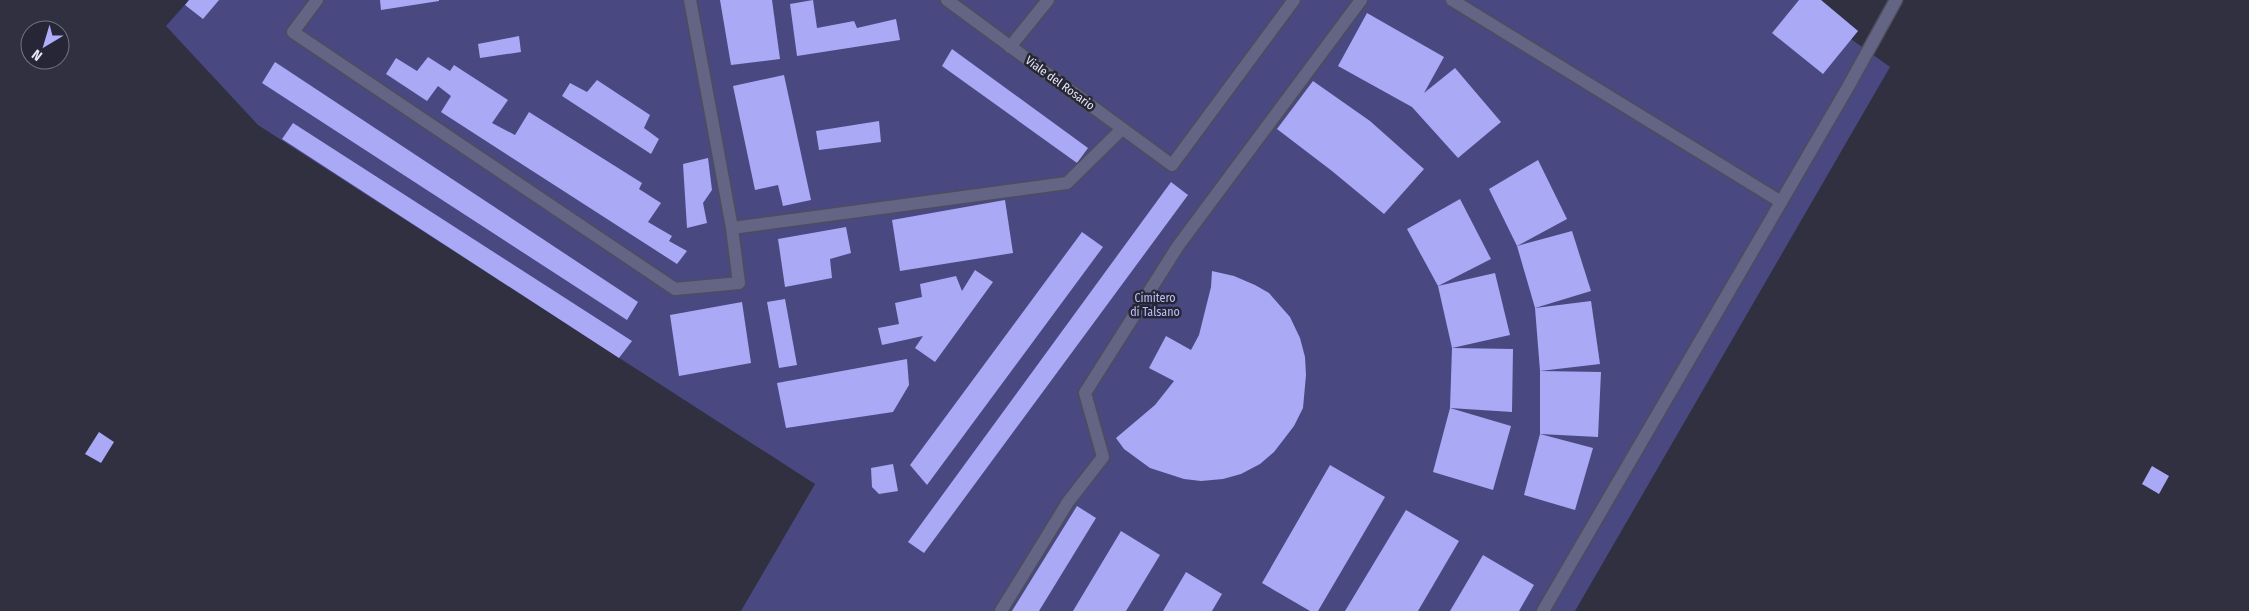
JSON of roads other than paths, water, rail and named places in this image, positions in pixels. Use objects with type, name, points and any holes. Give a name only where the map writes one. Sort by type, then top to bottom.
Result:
[{"type":"street","points":[[318,0],[293,32],[674,290],[739,283],[732,228],[690,0]]},
{"type":"street","name":"Viale del Rosario","points":[[947,0],[1172,165],[1294,0]]},
{"type":"street","points":[[1010,47],[1048,0]]},
{"type":"street","points":[[1001,611],[1068,502],[1103,457],[1085,393],[1178,246],[1361,0]]},
{"type":"street","points":[[1452,0],[1781,202]]},
{"type":"street","points":[[1543,611],[1896,0]]},
{"type":"street","points":[[732,228],[1068,183],[1122,129]]},
{"type":"park label","name":"Cimitero di Talsano","points":[[1155,305]]}]
